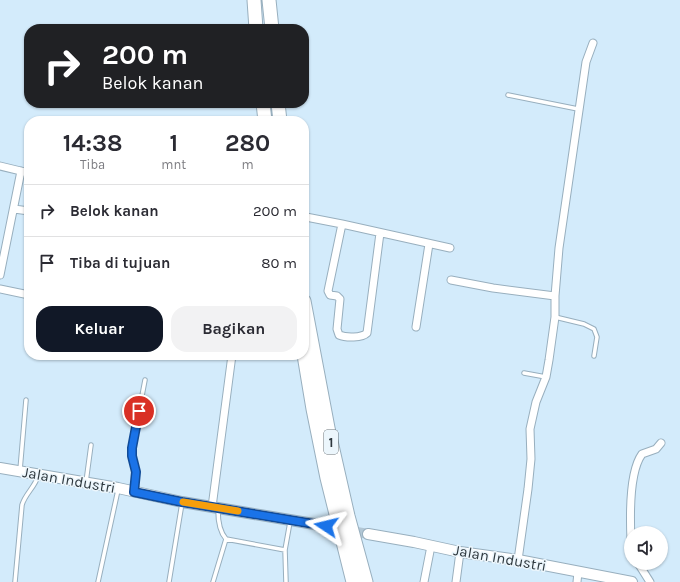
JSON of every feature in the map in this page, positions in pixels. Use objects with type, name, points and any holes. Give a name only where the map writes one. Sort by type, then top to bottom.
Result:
[{"type":"highway","points":[[254,0],[256,24]]},
{"type":"highway","points":[[269,0],[271,24]]},
{"type":"highway","name":"1","points":[[309,327],[328,428],[348,516],[366,582]]},
{"type":"highway","name":"1","points":[[305,360],[327,478],[354,582]]},
{"type":"street","points":[[518,560],[531,460],[530,429],[536,402],[546,377],[555,317],[555,296],[559,248],[578,109],[586,62],[594,43]]},
{"type":"street","points":[[0,166],[24,172]]},
{"type":"street","points":[[0,275],[21,171]]},
{"type":"street","points":[[14,209],[24,210]]},
{"type":"street","points":[[309,218],[450,248]]},
{"type":"street","points":[[342,224],[328,291],[330,295],[337,296],[340,299],[337,332],[343,336],[360,336],[367,334],[380,233]]},
{"type":"street","points":[[416,328],[429,244]]},
{"type":"street","points":[[451,280],[493,288],[555,296]]},
{"type":"street","points":[[0,290],[24,293]]},
{"type":"street","points":[[215,507],[231,360]]},
{"type":"street","points":[[630,526],[632,486],[638,463],[642,454],[656,449],[661,443]]},
{"type":"street","name":"Jalan Industri","points":[[0,468],[118,488],[182,502],[326,526]]},
{"type":"street","name":"Jalan Industri","points":[[368,534],[460,552],[518,560],[577,577],[632,582]]},
{"type":"street","points":[[424,582],[431,546]]},
{"type":"street","points":[[456,582],[460,552]]},
{"type":"street","points":[[642,570],[650,582]]},
{"type":"lane","points":[[508,95],[578,109]]},
{"type":"lane","points":[[555,317],[594,328],[597,337],[594,356]]},
{"type":"lane","points":[[524,373],[546,377]]},
{"type":"lane","points":[[134,492],[136,472],[132,456],[132,448],[145,380]]},
{"type":"lane","points":[[20,471],[26,400]]},
{"type":"lane","points":[[86,483],[90,445]]},
{"type":"lane","points":[[15,582],[23,500],[37,480],[38,475]]},
{"type":"lane","points":[[98,582],[118,488]]},
{"type":"lane","points":[[169,582],[182,502]]},
{"type":"lane","points":[[215,507],[223,535],[226,539],[285,550]]},
{"type":"lane","points":[[286,582],[285,550],[290,521]]},
{"type":"lane","points":[[213,582],[226,539]]},
{"type":"tunnel","points":[[326,526],[368,534]]},
{"type":"slow traffic","points":[[183,502],[238,511]]},
{"type":"route","points":[[139,411],[132,448],[132,456],[136,472],[134,492],[182,502],[326,526]]}]
